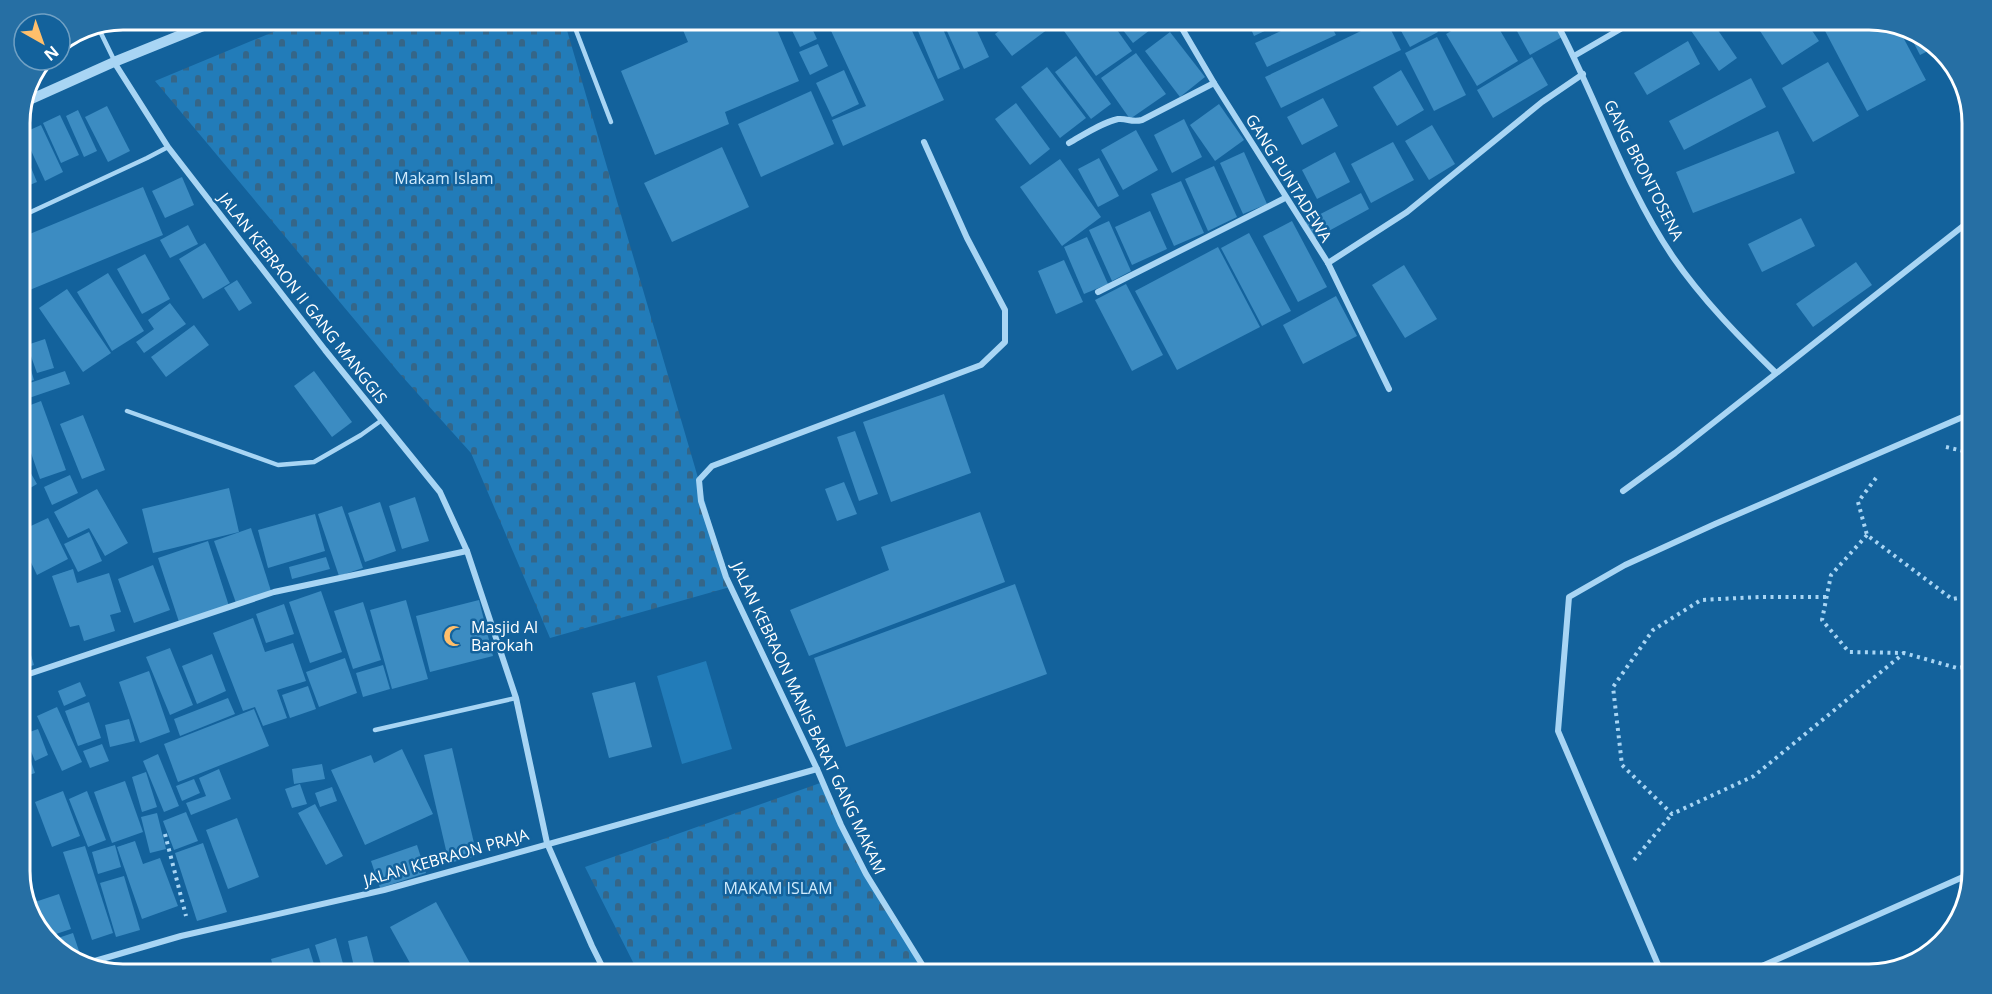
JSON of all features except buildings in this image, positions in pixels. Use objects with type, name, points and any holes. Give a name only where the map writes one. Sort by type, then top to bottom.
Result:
[{"type":"street","points":[[33,98],[193,30]]},
{"type":"street","name":"GANG PUNTADEWA","points":[[1183,30],[1285,198],[1328,263],[1407,212],[1542,102],[1582,74]]},
{"type":"street","name":"GANG BRONTOSENA","points":[[1560,30],[1627,171],[1672,256],[1694,285],[1747,344],[1776,372]]},
{"type":"street","points":[[1574,56],[1619,30]]},
{"type":"street","name":"JALAN KEBRAON II GANG MANGGIS","points":[[114,62],[168,147],[318,341],[440,492],[467,551],[516,698],[548,843],[601,964]]},
{"type":"street","points":[[1069,143],[1106,123],[1122,118],[1133,122],[1142,120],[1214,83]]},
{"type":"street","name":"JALAN KEBRAON MANIS BARAT GANG MAKAM","points":[[921,964],[866,874],[841,825],[817,768],[726,577],[701,501],[699,480],[712,466],[981,365],[1005,342],[1005,310],[968,238],[924,142]]},
{"type":"street","points":[[1098,292],[1285,198]]},
{"type":"street","points":[[1623,491],[1675,453],[1962,227]]},
{"type":"street","points":[[1328,263],[1389,389]]},
{"type":"street","points":[[1657,964],[1558,731],[1569,597],[1625,565],[1962,417]]},
{"type":"street","points":[[30,674],[274,592],[467,551]]},
{"type":"street","name":"JALAN KEBRAON PRAJA","points":[[98,960],[191,934],[384,890],[817,768]]},
{"type":"street","points":[[1768,964],[1961,878]]},
{"type":"lane","points":[[576,30],[611,122]]},
{"type":"lane","points":[[101,33],[114,62]]},
{"type":"lane","points":[[30,212],[168,147]]},
{"type":"lane","points":[[127,411],[278,465],[314,462],[382,420]]},
{"type":"lane","points":[[375,730],[516,698]]},
{"type":"path","points":[[1944,447],[1962,451]]},
{"type":"path","points":[[1877,476],[1858,502],[1867,535],[1952,599],[1962,598]]},
{"type":"path","points":[[1867,535],[1831,575],[1822,620],[1849,652],[1904,653],[1957,668],[1962,667]]},
{"type":"path","points":[[1672,814],[1622,765],[1613,687],[1653,630],[1701,600],[1826,597]]},
{"type":"path","points":[[1620,877],[1672,814],[1754,776],[1904,653]]},
{"type":"path","points":[[165,834],[191,934]]},
{"type":"green space","name":"Makam Islam","points":[[278,30],[567,30],[730,587],[550,638],[471,453],[400,374],[155,81]]},
{"type":"green space","points":[[706,661],[732,749],[682,764],[657,676]]},
{"type":"green space","name":"MAKAM ISLAM","points":[[823,782],[866,874],[922,964],[634,964],[585,867]]},
{"type":"place","name":"Masjid Al Barokah","points":[[454,636]]}]
